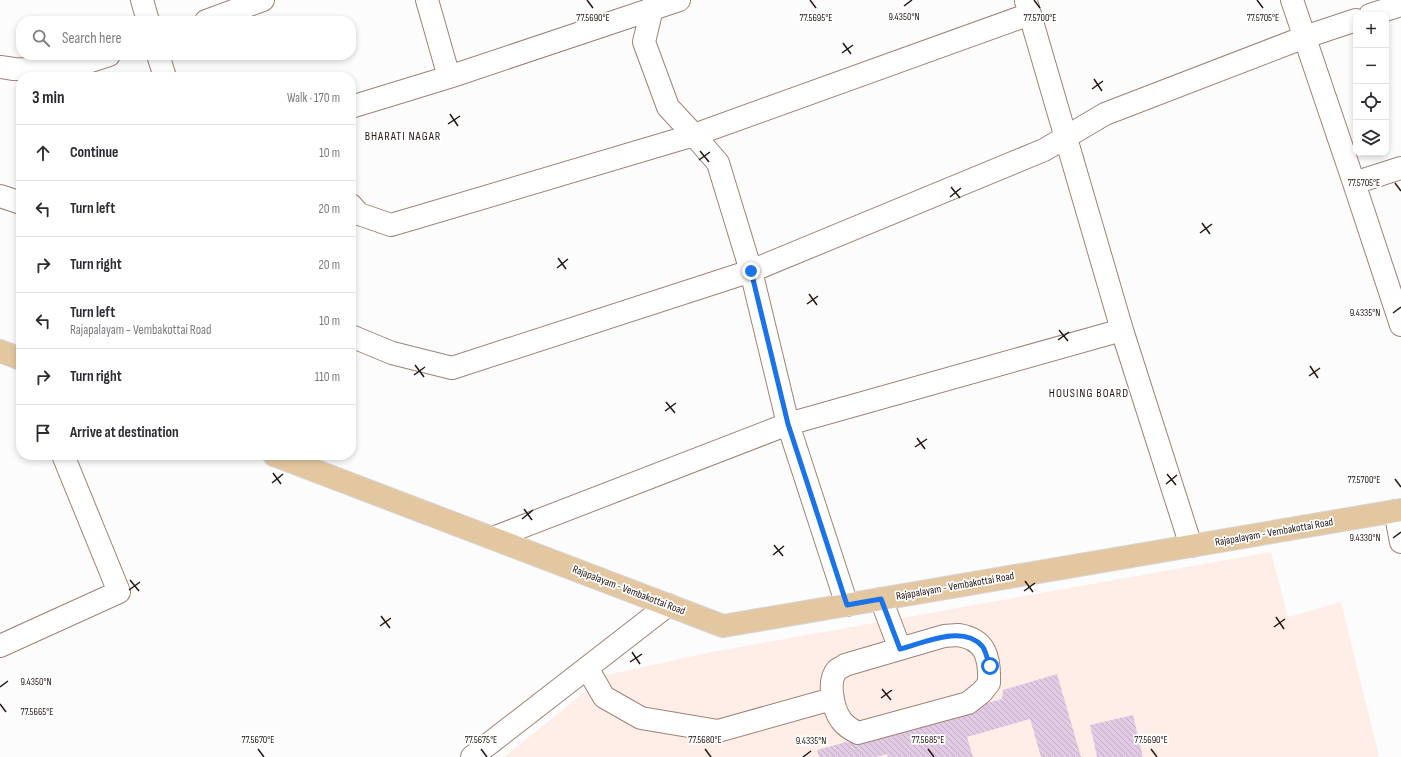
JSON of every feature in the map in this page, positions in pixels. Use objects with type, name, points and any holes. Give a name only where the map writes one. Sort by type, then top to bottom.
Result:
[{"type":"main road","points":[[0,351],[16,357]]},
{"type":"main road","name":"Rajapalayam - Vembakottai Road","points":[[287,460],[723,626],[1398,511]]},
{"type":"street","points":[[142,0],[147,16]]},
{"type":"street","points":[[220,16],[263,0]]},
{"type":"street","points":[[427,0],[449,77]]},
{"type":"street","points":[[356,105],[449,77],[653,5],[679,0]]},
{"type":"street","points":[[1292,0],[1401,325]]},
{"type":"street","points":[[653,5],[644,42],[668,107],[718,163],[751,271],[788,424],[847,605]]},
{"type":"street","points":[[1379,12],[1401,5]]},
{"type":"street","points":[[356,211],[359,214],[391,225],[694,135],[1028,7],[1122,330],[1191,546]]},
{"type":"street","points":[[356,338],[392,353],[452,368],[751,271],[1044,150],[1105,114],[1305,37],[1353,21]]},
{"type":"street","points":[[0,67],[14,69],[63,70],[94,60]]},
{"type":"street","points":[[160,60],[163,72]]},
{"type":"street","points":[[1354,183],[1401,168]]},
{"type":"street","points":[[0,196],[16,201]]},
{"type":"street","points":[[493,538],[788,424],[1122,330]]},
{"type":"street","points":[[0,646],[119,592],[65,460]]},
{"type":"street","points":[[1398,511],[1401,542]]},
{"type":"street","points":[[881,599],[900,649]]},
{"type":"street","points":[[472,757],[668,605]]},
{"type":"street","points":[[944,636],[967,636],[982,646],[990,666],[989,683],[982,692],[968,703],[858,733],[849,728],[840,720],[832,699],[832,681],[837,671],[845,665],[944,636]]},
{"type":"street","points":[[587,668],[604,697],[641,718],[718,731],[832,699]]},
{"type":"shaded area","points":[[1271,552],[1288,617],[1341,602],[1379,757],[504,757],[606,675],[712,652]]},
{"type":"building","points":[[1057,674],[1081,757],[1041,757],[1030,719],[967,737],[973,757],[888,757],[887,754],[876,757],[819,757],[817,750],[1002,699],[1003,690]]},
{"type":"building","points":[[1133,715],[1143,757],[1097,757],[1090,725]]},
{"type":"district","name":"BHARATI NAGAR","points":[[403,136]]},
{"type":"district","name":"HOUSING BOARD","points":[[1089,393]]},
{"type":"route","points":[[751,271],[788,424],[847,605],[881,599],[900,649],[944,636],[967,636],[982,646],[990,666]]}]
